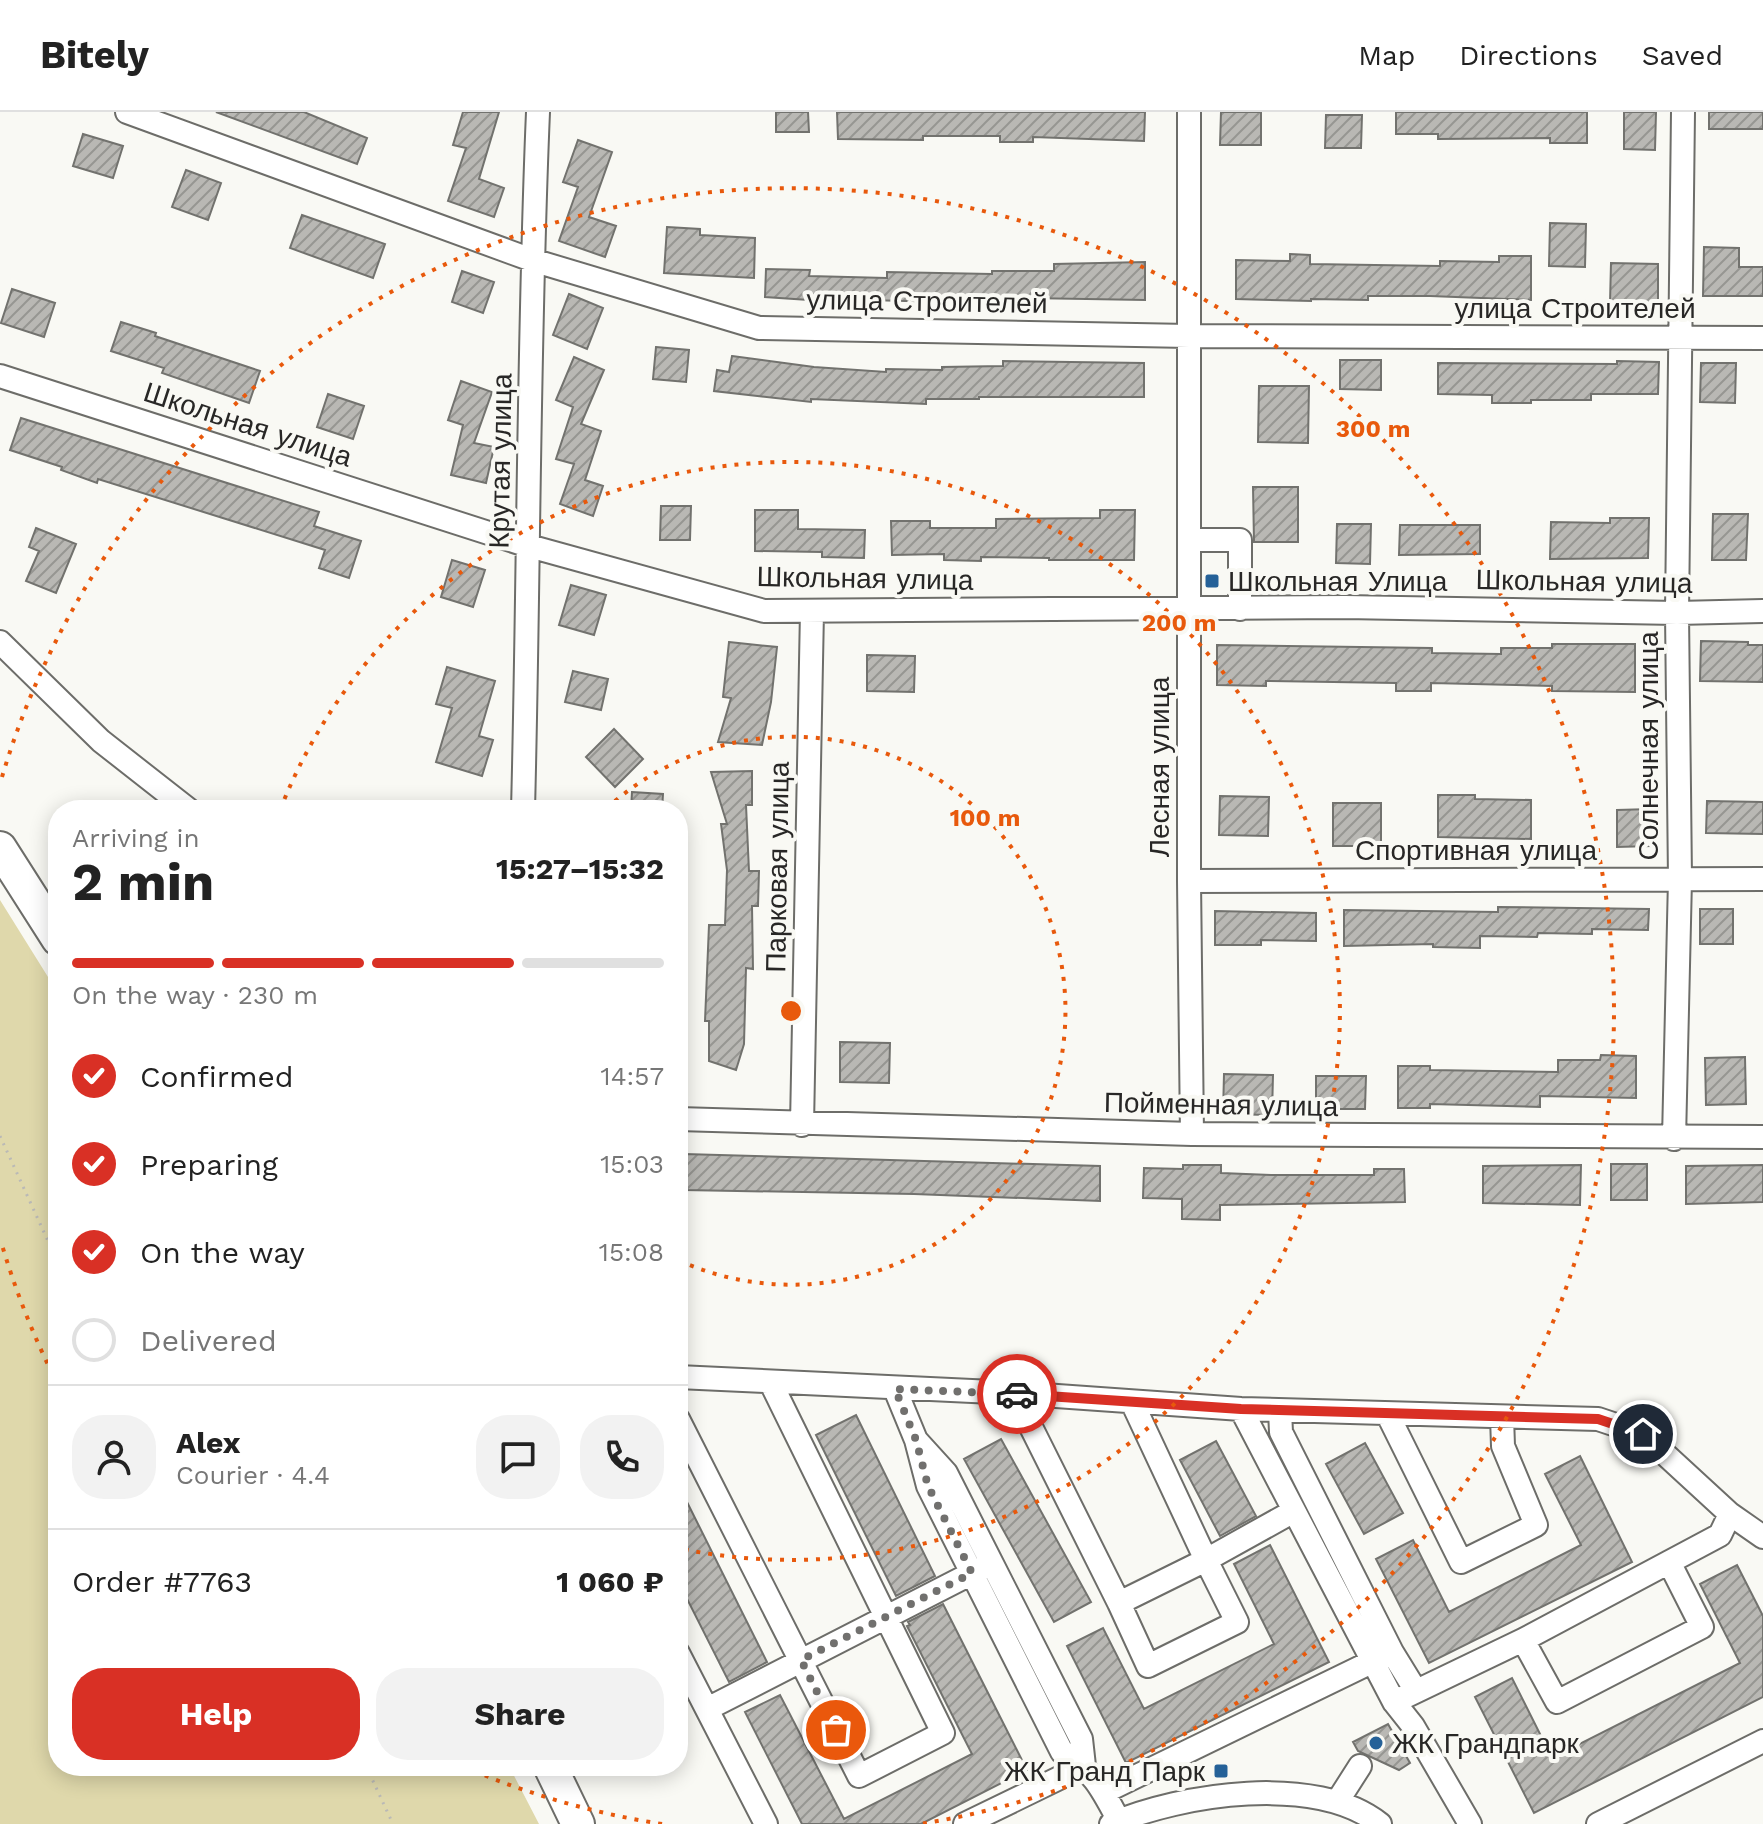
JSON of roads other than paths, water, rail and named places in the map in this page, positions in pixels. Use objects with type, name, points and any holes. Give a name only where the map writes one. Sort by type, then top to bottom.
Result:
[{"type":"highway","points":[[0,848],[48,923]]},
{"type":"highway","points":[[555,1776],[578,1824]]},
{"type":"street","name":"улица Строителей","points":[[127,112],[532,260],[759,328],[1189,336],[1763,338]]},
{"type":"street","name":"Крутая улица","points":[[523,800],[532,260],[538,112]]},
{"type":"street","name":"Лесная улица","points":[[1189,112],[1192,1134]]},
{"type":"street","name":"Солнечная улица","points":[[1674,1139],[1680,879],[1677,613],[1683,112]]},
{"type":"street","name":"Школьная улица","points":[[0,376],[529,546],[764,611],[1345,607],[1677,613],[1763,611]]},
{"type":"street","points":[[1189,540],[1240,540],[1240,609]]},
{"type":"street","name":"Парковая улица","points":[[802,1125],[812,611]]},
{"type":"street","points":[[0,642],[101,741],[176,800]]},
{"type":"street","name":"Спортивная улица","points":[[1189,881],[1763,879]]},
{"type":"street","name":"Пойменная улица","points":[[688,1119],[1192,1134],[1674,1139],[1763,1137]]},
{"type":"street","points":[[688,1378],[1014,1393],[1280,1411],[1598,1419],[1643,1434],[1730,1514],[1763,1537]]},
{"type":"street","points":[[688,1439],[859,1776],[943,1733],[771,1383]]},
{"type":"street","points":[[895,1389],[916,1440],[928,1486],[982,1568],[1062,1752],[1084,1766],[1104,1792],[1115,1822],[1198,1800],[1254,1792],[1296,1794],[1337,1802],[1380,1824]]},
{"type":"street","points":[[1014,1393],[1148,1666],[1237,1622],[1132,1402]]},
{"type":"street","points":[[1241,1409],[1294,1511],[1382,1657],[1416,1691]]},
{"type":"street","points":[[1280,1411],[1281,1432],[1382,1657],[1394,1702],[1413,1726],[1470,1824]]},
{"type":"street","points":[[1388,1415],[1461,1562],[1536,1525],[1503,1446],[1502,1417]]},
{"type":"street","points":[[1119,1603],[1206,1560],[1294,1511]]},
{"type":"street","points":[[1394,1702],[1523,1640],[1720,1535],[1730,1514]]},
{"type":"street","points":[[1523,1640],[1557,1702],[1689,1634],[1702,1627],[1669,1562]]},
{"type":"street","points":[[707,1709],[982,1568]]},
{"type":"street","points":[[1104,1792],[1382,1657]]},
{"type":"street","points":[[688,1672],[766,1824]]},
{"type":"street","points":[[1598,1824],[1763,1741]]},
{"type":"street","points":[[965,1824],[1084,1766]]},
{"type":"street","points":[[1337,1802],[1360,1766]]},
{"type":"place","name":"Школьная Улица","points":[[1212,581]]},
{"type":"place","name":"ЖК Грандпарк","points":[[1376,1743]]},
{"type":"place","name":"ЖК Гранд Парк","points":[[1221,1771]]}]
